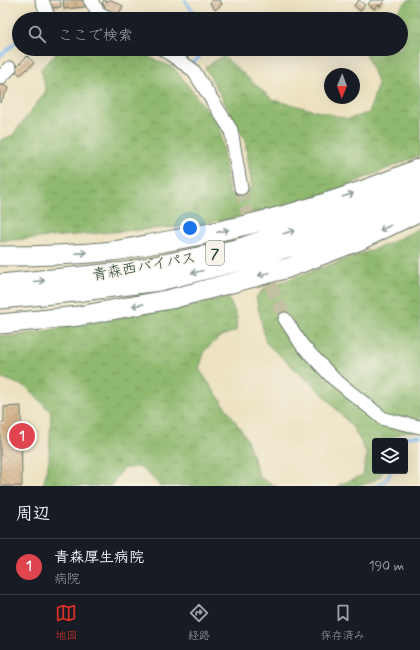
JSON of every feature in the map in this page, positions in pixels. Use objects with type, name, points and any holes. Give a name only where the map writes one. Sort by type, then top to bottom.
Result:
[{"type":"highway","points":[[0,256],[47,256],[112,251],[209,234],[291,215],[395,179],[420,168]]},
{"type":"highway","name":"青森西バイパス","points":[[0,284],[125,272],[237,249],[388,197],[420,183]]},
{"type":"highway","name":"青森西バイパス","points":[[0,299],[75,292],[159,281],[268,254],[351,227],[420,198]]},
{"type":"highway","points":[[0,324],[79,316],[171,299],[281,270],[358,241],[420,211]]},
{"type":"street","points":[[42,0],[46,12]]},
{"type":"street","points":[[90,0],[99,12]]},
{"type":"street","points":[[173,56],[194,70],[231,130],[241,188]]},
{"type":"street","points":[[0,78],[10,68]]},
{"type":"street","points":[[285,319],[302,345],[333,378],[384,419],[420,427]]},
{"type":"green space","points":[[408,0],[420,0],[420,155],[317,198],[229,219],[188,226],[0,241],[0,141],[13,135],[46,91],[41,69],[54,56],[147,56],[174,68],[220,127],[229,195],[252,189],[245,140],[205,67],[223,56],[273,100],[348,119],[369,113],[378,84],[367,56],[408,56],[408,12],[396,12]]},
{"type":"green space","points":[[420,228],[420,431],[404,432],[392,438],[372,438],[372,474],[381,474],[380,476],[376,480],[364,484],[337,486],[363,475],[367,454],[354,429],[322,393],[266,343],[256,297],[265,288],[386,245]]},
{"type":"green space","points":[[228,297],[237,317],[236,331],[221,336],[205,350],[199,369],[246,437],[260,478],[276,486],[160,486],[140,467],[124,468],[110,486],[43,486],[49,460],[51,412],[26,387],[0,377],[0,336],[16,336]]},
{"type":"building","points":[[49,0],[60,0],[61,7],[49,8]]},
{"type":"building","points":[[63,0],[84,0],[85,7],[64,9]]},
{"type":"building","points":[[104,0],[107,2],[108,0],[111,0],[123,6],[120,12],[112,12],[104,8],[105,5],[102,4]]},
{"type":"building","points":[[213,0],[219,0],[222,4],[215,10],[210,3]]},
{"type":"building","points":[[359,0],[365,5],[360,11],[354,5]]},
{"type":"building","points":[[371,0],[385,0],[380,6],[377,5],[374,9],[368,4]]},
{"type":"building","points":[[27,56],[34,63],[20,75],[14,69]]},
{"type":"building","points":[[0,80],[5,82],[3,85],[9,88],[0,103]]},
{"type":"building","points":[[21,406],[22,486],[0,486],[0,423],[4,423],[4,407]]},
{"type":"waterway","points":[[185,0],[194,12]]},
{"type":"waterway","points":[[51,12],[63,12]]},
{"type":"waterway","points":[[0,56],[12,46]]},
{"type":"waterway","points":[[192,63],[200,56]]},
{"type":"waterway","points":[[406,438],[420,436]]},
{"type":"waterway","points":[[377,486],[386,480],[390,474]]},
{"type":"tunnel","points":[[241,188],[252,231]]},
{"type":"tunnel","points":[[263,267],[285,319]]},
{"type":"place","name":"青森厚生病院","points":[[22,436]]}]
